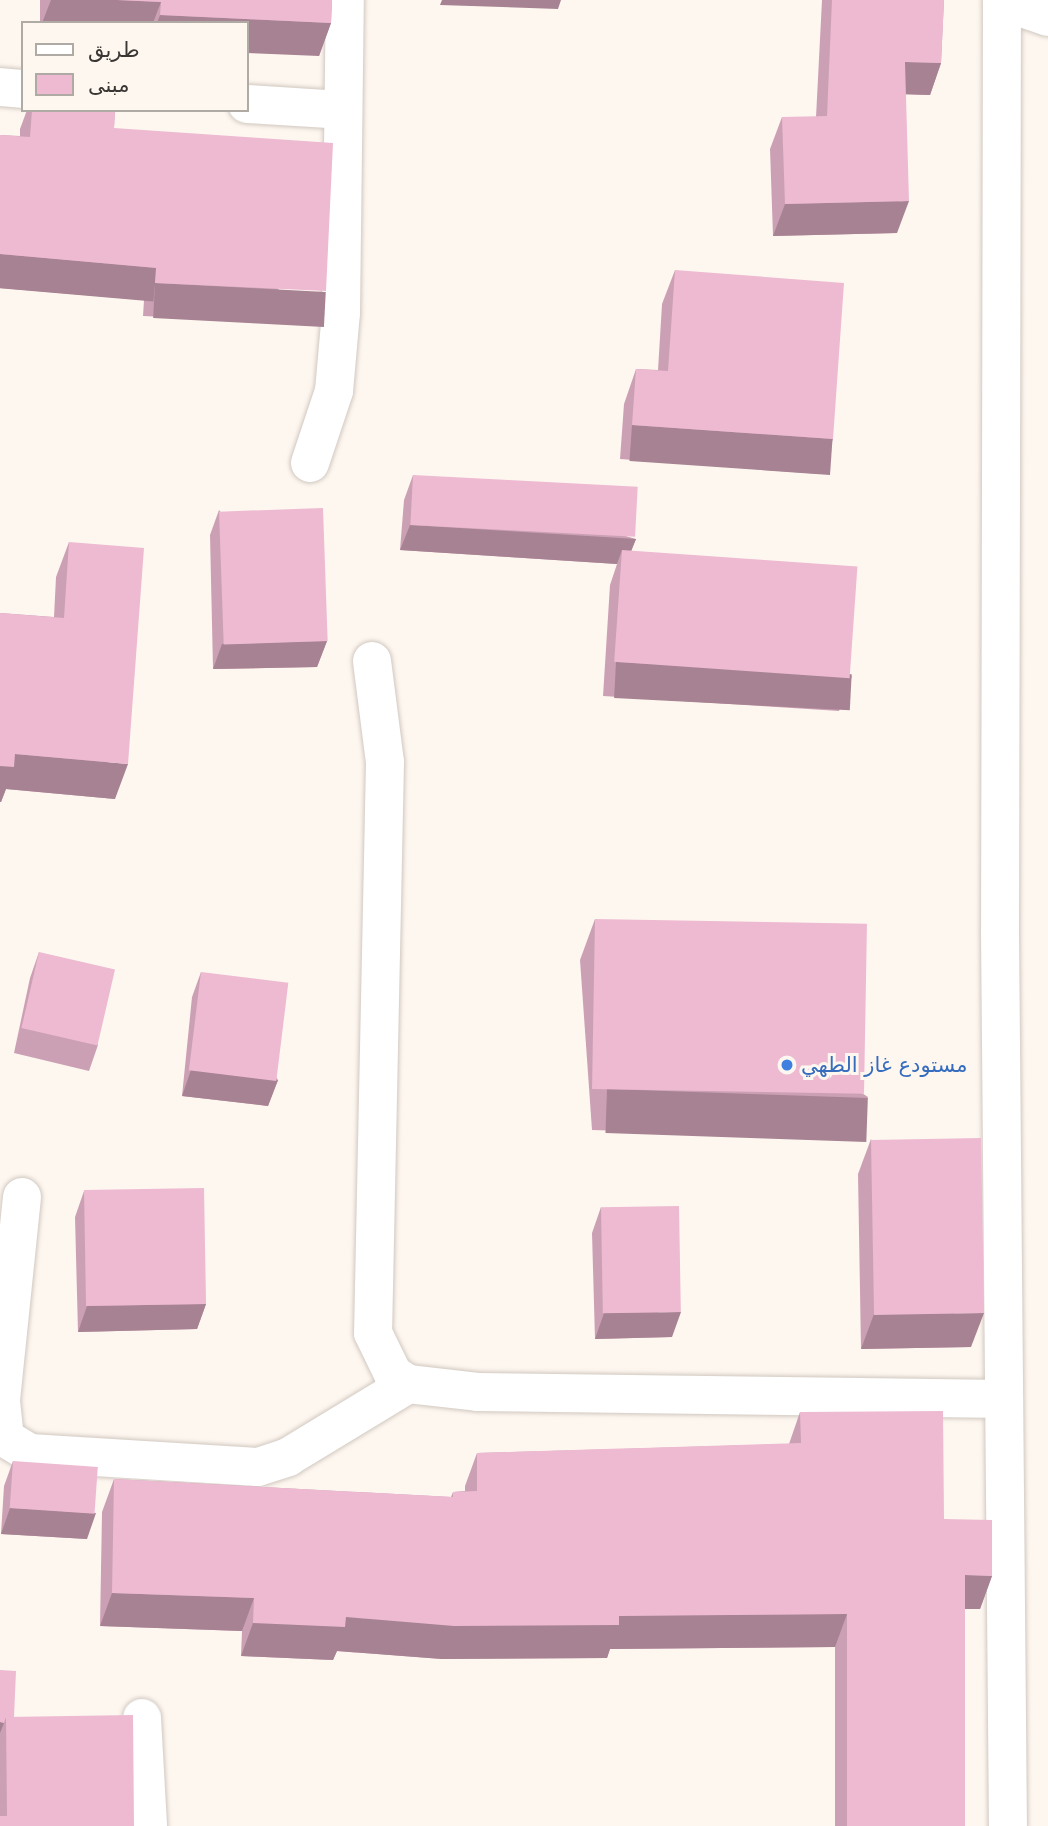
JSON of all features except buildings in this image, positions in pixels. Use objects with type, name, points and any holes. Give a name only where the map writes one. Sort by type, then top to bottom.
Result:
[{"type":"street","points":[[310,463],[335,378],[345,0]]},
{"type":"street","points":[[1007,1826],[1002,1],[1048,17]]},
{"type":"street","points":[[0,87],[21,89]]},
{"type":"street","points":[[248,104],[342,110]]},
{"type":"street","points":[[372,661],[385,762],[373,1333],[381,1357],[408,1384]]},
{"type":"street","points":[[22,1197],[1,1401],[5,1438],[30,1453],[258,1467],[288,1457],[408,1384],[478,1392],[1004,1399]]},
{"type":"street","points":[[142,1718],[148,1826]]},
{"type":"place","name":"مستودع غاز الطهي","points":[[787,1065]]}]
